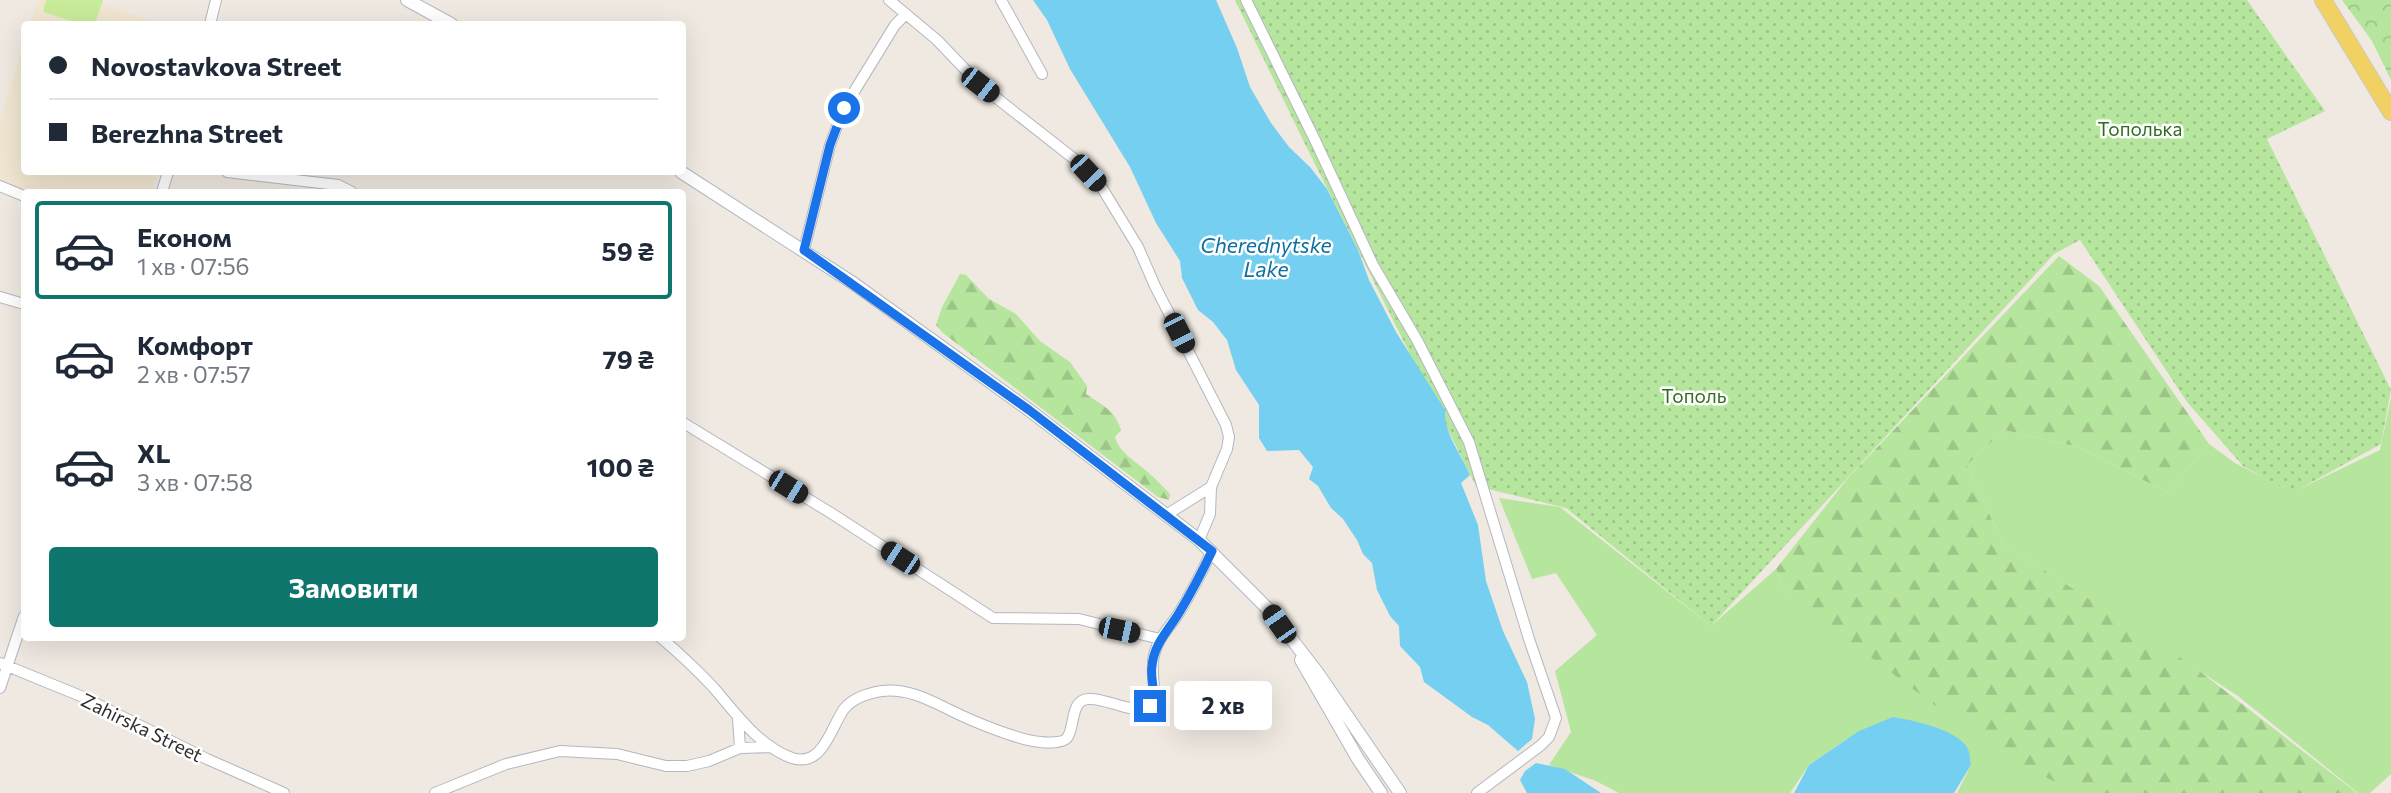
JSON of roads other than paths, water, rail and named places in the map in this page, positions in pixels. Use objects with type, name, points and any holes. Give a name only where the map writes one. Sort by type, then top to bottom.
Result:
[{"type":"main road","points":[[2323,0],[2391,112]]},
{"type":"street","points":[[211,21],[216,0]]},
{"type":"street","points":[[407,0],[445,21]]},
{"type":"street","points":[[889,0],[937,40],[980,85],[1073,158],[1102,188],[1138,247],[1226,425],[1229,437],[1227,449],[1211,487],[1210,514],[1199,540]]},
{"type":"street","points":[[1002,0],[1042,74]]},
{"type":"street","points":[[1246,0],[1373,265],[1417,340],[1469,442],[1556,718],[1549,737],[1540,746],[1476,793]]},
{"type":"street","points":[[804,250],[830,145],[844,108],[895,25],[906,14]]},
{"type":"street","points":[[253,175],[338,185],[346,189]]},
{"type":"street","points":[[686,175],[804,250],[1029,410],[1212,551],[1255,593],[1317,672],[1400,793]]},
{"type":"street","points":[[0,186],[21,195]]},
{"type":"street","points":[[0,297],[21,303]]},
{"type":"street","points":[[686,424],[831,513],[993,618],[1079,619],[1160,639]]},
{"type":"street","points":[[1166,515],[1211,487]]},
{"type":"street","points":[[664,641],[712,686],[738,718],[770,747],[794,759],[804,760],[821,749],[851,702],[878,692],[901,690],[930,698],[953,711],[1018,737],[1041,743],[1063,741],[1068,737],[1078,704],[1083,700],[1098,700],[1137,709],[1154,703],[1155,690],[1151,668],[1160,639],[1179,614],[1212,551]]},
{"type":"street","points":[[0,688],[4,664],[21,623]]},
{"type":"street","points":[[1290,639],[1381,793]]},
{"type":"street","name":"Zahirska Street","points":[[4,664],[83,697],[206,760],[284,793]]},
{"type":"street","points":[[738,718],[740,748]]},
{"type":"street","points":[[435,793],[506,764],[560,751],[617,754],[666,766],[687,766],[709,761],[740,748],[770,747]]},
{"type":"water","name":"Cherednytske Lake","points":[[1033,0],[1216,0],[1250,87],[1289,147],[1310,167],[1327,189],[1396,332],[1445,410],[1450,436],[1470,475],[1461,483],[1478,525],[1486,581],[1503,631],[1527,682],[1535,719],[1532,739],[1518,751],[1488,725],[1472,717],[1424,682],[1420,667],[1400,646],[1399,626],[1390,616],[1377,590],[1372,563],[1363,554],[1343,519],[1331,508],[1318,486],[1309,479],[1313,467],[1299,450],[1267,451],[1259,438],[1259,405],[1236,370],[1227,340],[1213,322],[1198,310],[1182,278],[1180,261],[1156,223],[1130,167],[1070,69],[1047,20]]},
{"type":"water","points":[[1893,717],[1934,727],[1963,742],[1968,749],[1971,765],[1954,793],[1794,793],[1809,765],[1859,731]]},
{"type":"water","points":[[1536,763],[1565,769],[1601,793],[1527,793],[1520,780],[1525,771]]},
{"type":"park label","name":"Тополька","points":[[2140,128]]},
{"type":"park label","name":"Тополь","points":[[1694,395]]}]
